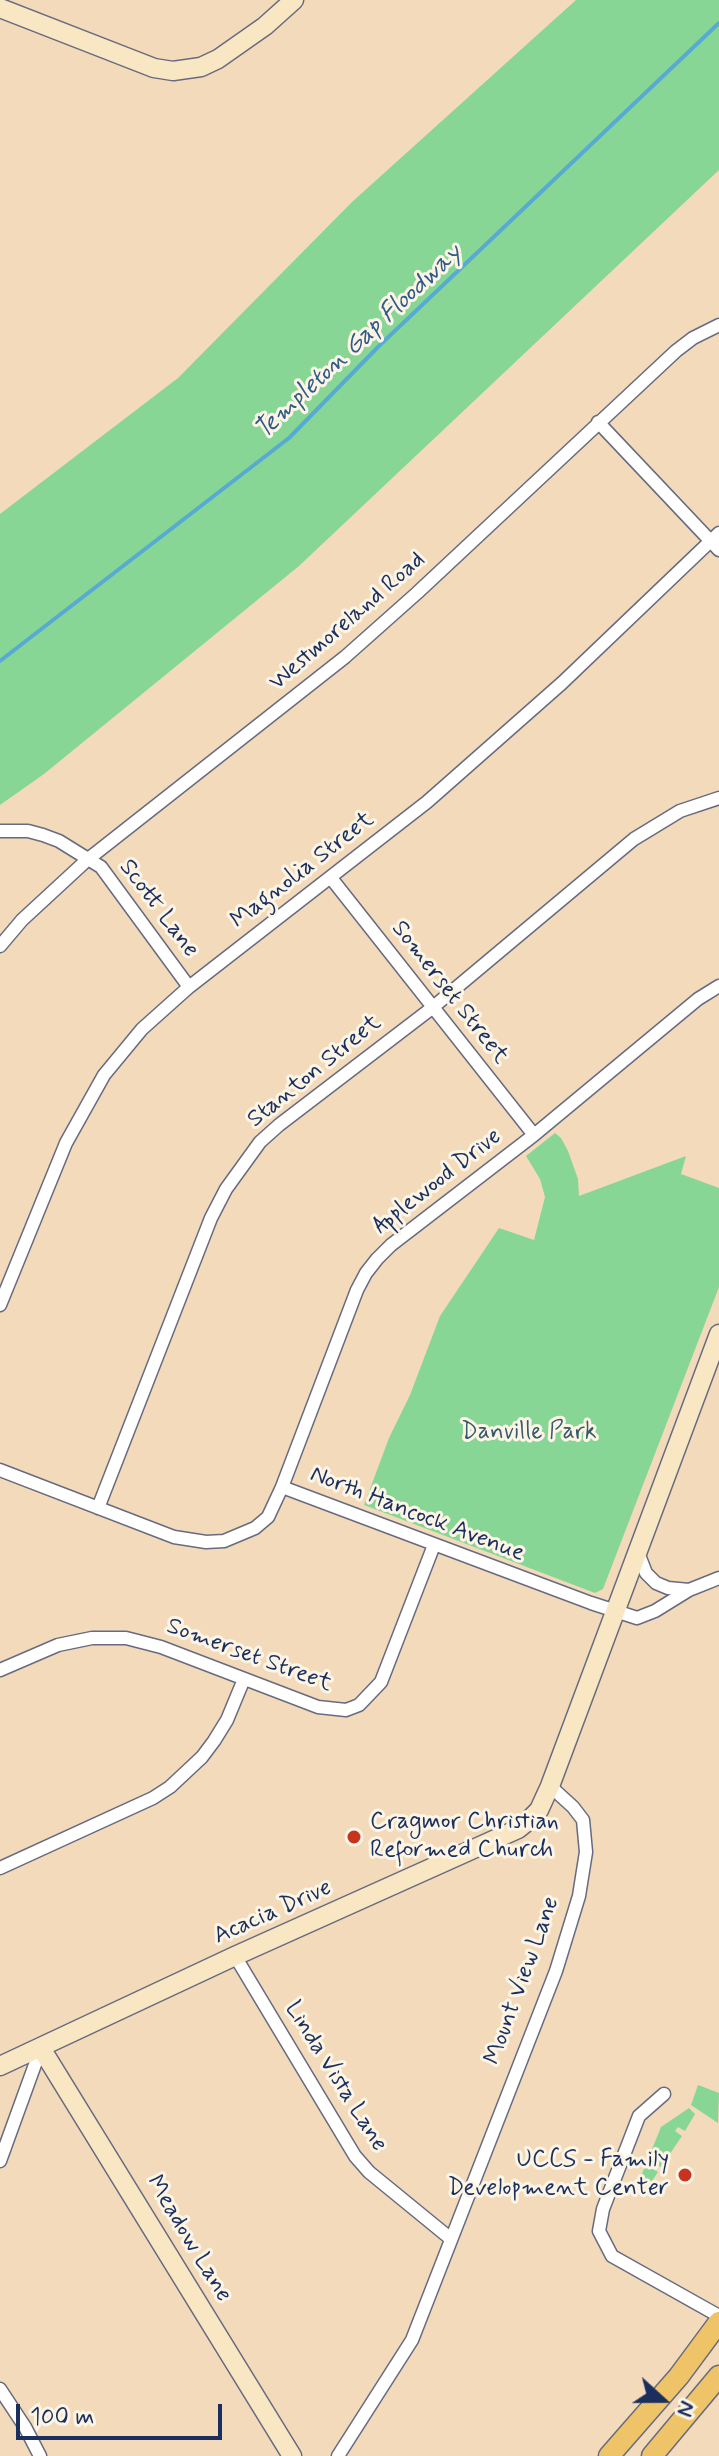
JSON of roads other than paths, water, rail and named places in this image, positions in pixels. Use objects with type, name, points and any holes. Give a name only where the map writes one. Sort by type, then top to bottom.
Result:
[{"type":"main road","points":[[609,2456],[679,2376],[719,2319]]},
{"type":"main road","points":[[652,2456],[719,2376]]},
{"type":"street","points":[[0,8],[154,68],[173,71],[201,67],[218,59],[265,26],[294,0]]},
{"type":"street","name":"Westmoreland Road","points":[[0,946],[22,920],[87,860],[345,657],[676,351],[719,325]]},
{"type":"street","points":[[598,422],[716,541]]},
{"type":"street","name":"Magnolia Street","points":[[0,1305],[50,1179],[85,1106],[104,1075],[142,1029],[189,987],[427,802],[716,541]]},
{"type":"street","name":"Stanton Street","points":[[98,1508],[211,1218],[226,1189],[260,1142],[432,1008],[634,839],[680,811],[719,798]]},
{"type":"street","name":"Scott Lane","points":[[0,831],[28,831],[43,835],[59,841],[101,867],[189,987]]},
{"type":"street","name":"Somerset Street","points":[[331,878],[534,1135]]},
{"type":"street","name":"Applewood Drive","points":[[282,1487],[366,1273],[391,1245],[534,1135],[698,999],[719,986]]},
{"type":"street","points":[[550,1786],[637,1550],[712,1375],[719,1334]]},
{"type":"street","name":"North Hancock Avenue","points":[[0,1470],[174,1537],[206,1542],[224,1541],[255,1528],[268,1517],[282,1487],[614,1611]]},
{"type":"street","name":"Somerset Street","points":[[0,1670],[58,1645],[92,1638],[144,1641],[318,1707],[346,1710],[359,1705],[381,1682],[434,1545]]},
{"type":"street","points":[[637,1550],[646,1573],[656,1583],[668,1588],[689,1590]]},
{"type":"street","points":[[614,1611],[637,1618],[719,1578]]},
{"type":"street","points":[[0,1868],[153,1798],[170,1787],[214,1741],[227,1720],[244,1679]]},
{"type":"street","name":"Acacia Drive","points":[[0,2066],[518,1829],[539,1810],[550,1786]]},
{"type":"street","name":"Mount View Lane","points":[[338,2456],[412,2340],[556,1971],[579,1896],[586,1852],[583,1820],[550,1786]]},
{"type":"street","name":"Linda Vista Lane","points":[[235,1956],[355,2156],[369,2172],[451,2239]]},
{"type":"street","points":[[0,2161],[41,2048]]},
{"type":"street","name":"Meadow Lane","points":[[41,2048],[292,2456]]},
{"type":"street","points":[[664,2094],[639,2116],[603,2209],[599,2231],[612,2256],[719,2319]]},
{"type":"street","points":[[0,2389],[40,2456]]},
{"type":"waterway","name":"Templeton Gap Floodway","points":[[0,661],[289,438],[380,345],[719,23]]},
{"type":"place","name":"Cragmor Christian Reformed Church","points":[[354,1837]]},
{"type":"place","name":"UCCS - Family Development Center","points":[[685,2175]]},
{"type":"park label","name":"Danville Park","points":[[529,1433]]}]
